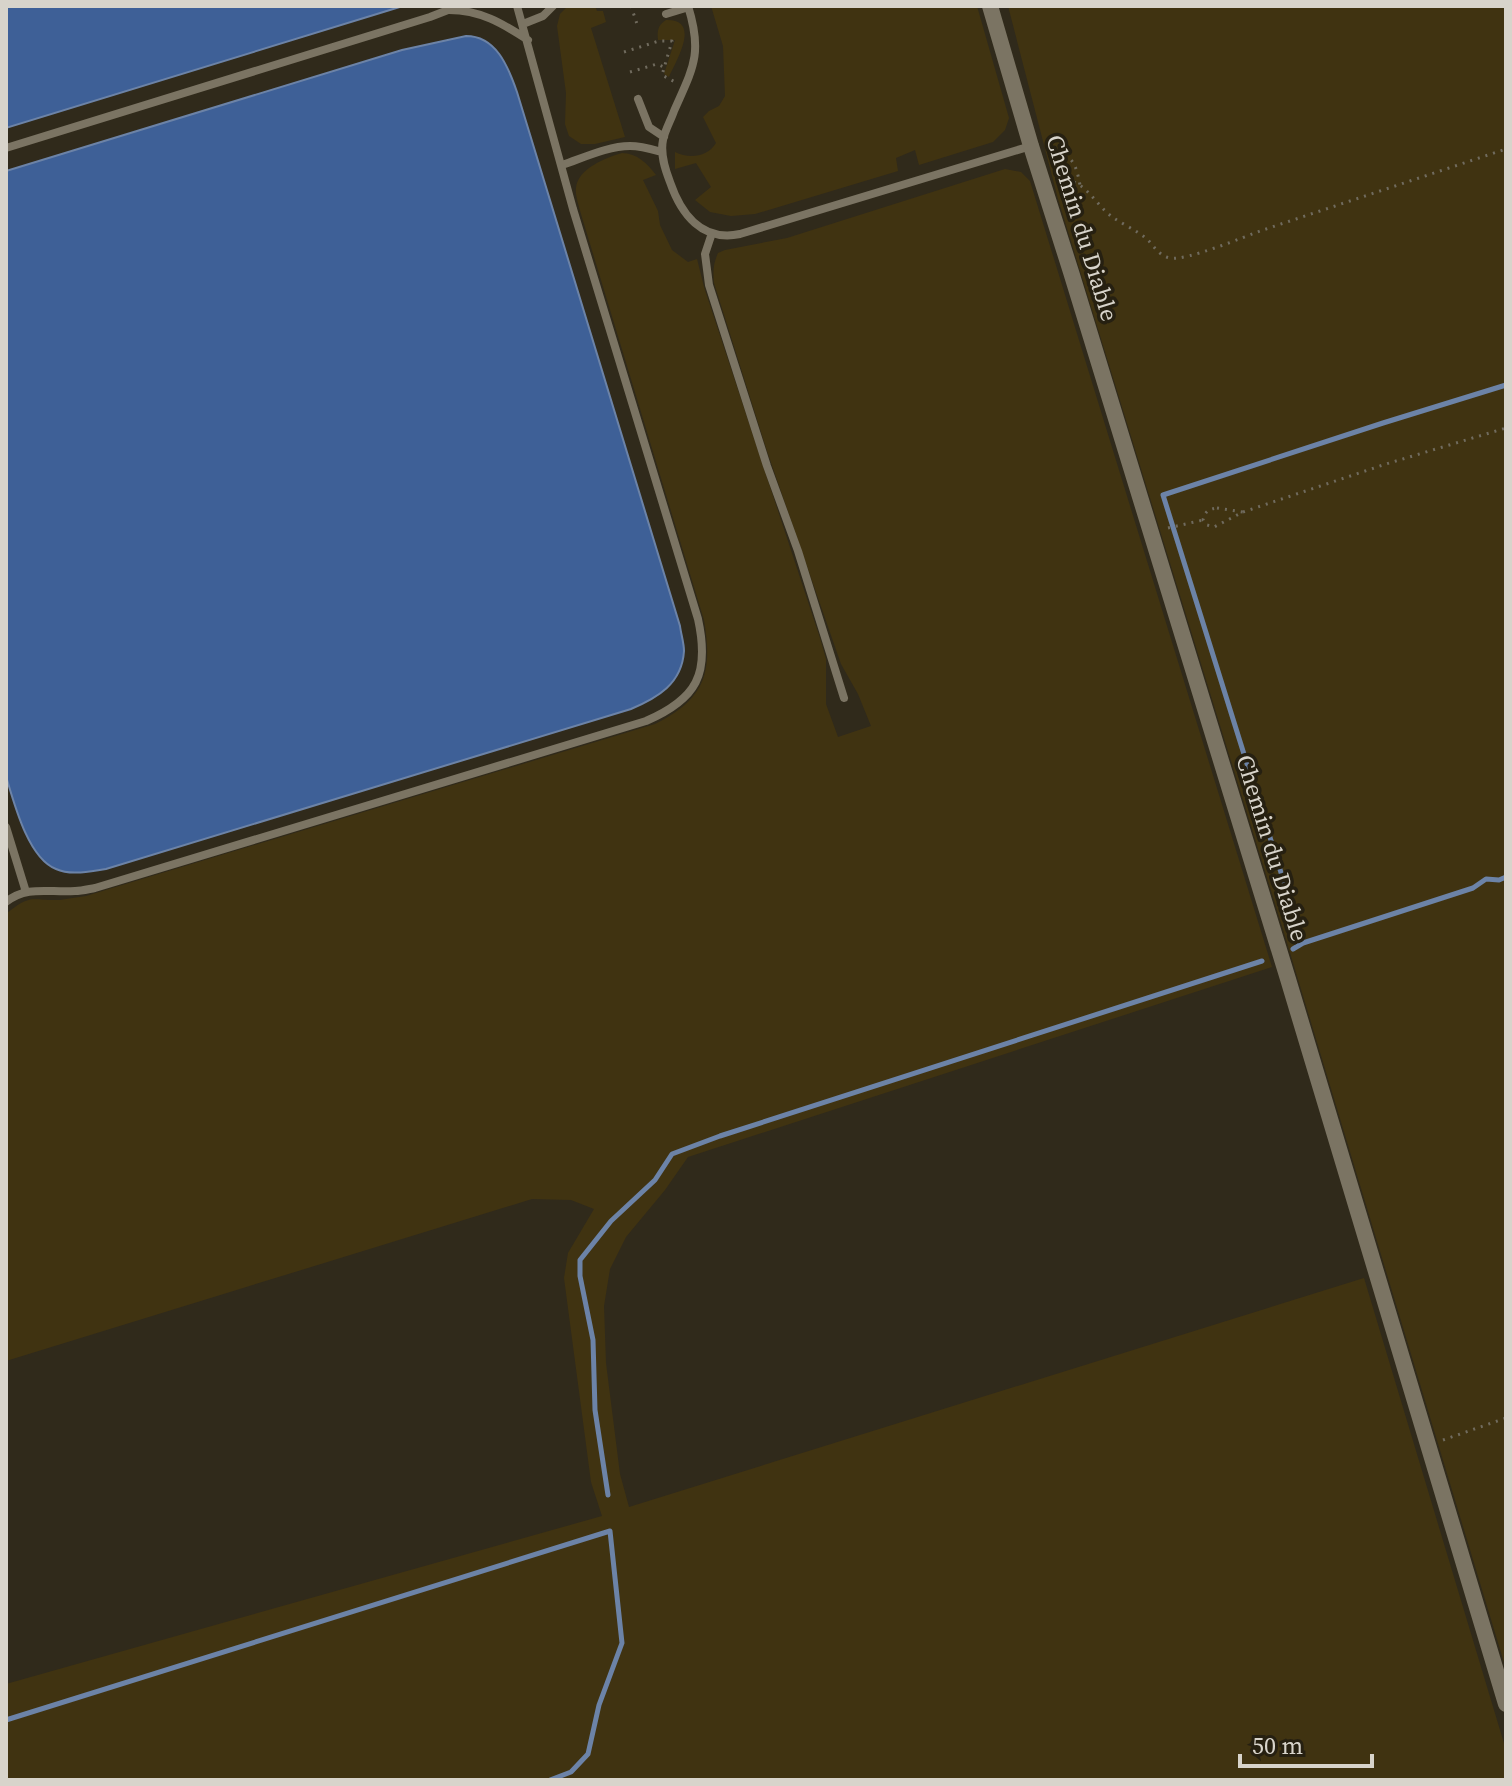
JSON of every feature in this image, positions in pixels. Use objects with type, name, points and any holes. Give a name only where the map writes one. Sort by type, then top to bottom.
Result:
[{"type":"street","name":"Chemin du Diable","points":[[990,6],[1506,1704]]},
{"type":"lane","points":[[6,902],[26,892],[95,888],[646,721],[668,712],[688,695],[700,672],[703,655],[698,619],[573,209],[517,6]]},
{"type":"lane","points":[[666,14],[688,7],[695,27],[696,49],[694,67],[664,137],[662,152],[666,172],[675,196],[690,220],[712,233],[728,237],[740,234],[1032,151]]},
{"type":"lane","points":[[6,148],[451,8],[478,13],[528,40]]},
{"type":"lane","points":[[523,24],[547,8]]},
{"type":"lane","points":[[638,99],[649,127],[664,137]]},
{"type":"lane","points":[[562,165],[629,145],[662,152]]},
{"type":"lane","points":[[712,233],[705,254],[709,285],[844,698]]},
{"type":"lane","points":[[6,827],[26,892]]},
{"type":"path","points":[[631,6],[637,24]]},
{"type":"path","points":[[624,52],[659,41],[672,41],[662,75],[669,78]]},
{"type":"path","points":[[630,72],[657,64],[664,67]]},
{"type":"path","points":[[1043,186],[1061,179],[1073,180],[1109,214],[1147,240],[1166,258],[1175,258],[1212,249],[1506,149]]},
{"type":"path","points":[[1032,151],[1062,153],[1071,159],[1080,185]]},
{"type":"path","points":[[1243,512],[1209,509],[1203,520],[1214,527],[1243,512],[1506,428]]},
{"type":"path","points":[[1150,534],[1203,520]]},
{"type":"path","points":[[1428,1445],[1506,1418]]},
{"type":"shaded area","points":[[568,6],[595,6],[597,11],[603,11],[606,22],[591,28],[625,137],[581,144],[569,136],[565,124],[566,93],[557,26],[560,14]]},
{"type":"shaded area","points":[[711,6],[977,6],[1009,118],[1005,130],[993,142],[919,165],[915,150],[896,158],[898,171],[755,214],[731,216],[710,212],[695,200],[711,187],[696,163],[675,169],[675,152],[686,156],[698,155],[713,148],[716,143],[703,117],[719,106],[725,96],[723,46]]},
{"type":"shaded area","points":[[1008,6],[1506,6],[1506,1669],[1058,199]]},
{"type":"shaded area","points":[[666,20],[683,26],[685,33],[681,52],[669,77],[664,74],[675,40],[658,40],[660,26]]},
{"type":"shaded area","points":[[622,153],[642,160],[656,175],[643,180],[672,250],[688,262],[697,259],[820,638],[826,659],[826,704],[838,737],[871,726],[841,664],[767,451],[714,283],[716,257],[725,250],[787,238],[1005,169],[1021,172],[1030,181],[1272,967],[688,1157],[626,1237],[610,1269],[604,1306],[606,1363],[620,1474],[629,1507],[1364,1278],[1506,1750],[1506,1780],[6,1780],[6,1684],[602,1516],[591,1482],[564,1278],[568,1253],[594,1209],[571,1200],[532,1199],[6,1361],[6,914],[27,901],[86,896],[655,724],[672,715],[695,694],[706,670],[704,620],[576,194],[578,181],[587,169]]},
{"type":"water","points":[[6,6],[403,6],[6,128]]},
{"type":"water","points":[[466,36],[476,37],[493,47],[505,63],[517,92],[680,626],[684,651],[679,672],[659,695],[631,709],[106,869],[74,873],[56,869],[46,863],[30,842],[6,776],[6,171],[402,50]]},
{"type":"waterway","points":[[1303,943],[1163,495],[1506,385]]},
{"type":"waterway","points":[[1293,949],[1303,943],[1473,888],[1486,879],[1506,877]]},
{"type":"waterway","points":[[608,1495],[595,1410],[593,1340],[580,1276],[580,1260],[611,1221],[655,1180],[672,1154],[1262,961]]},
{"type":"waterway","points":[[6,1720],[610,1531],[622,1643],[599,1705],[588,1754],[571,1772],[550,1780]]}]
